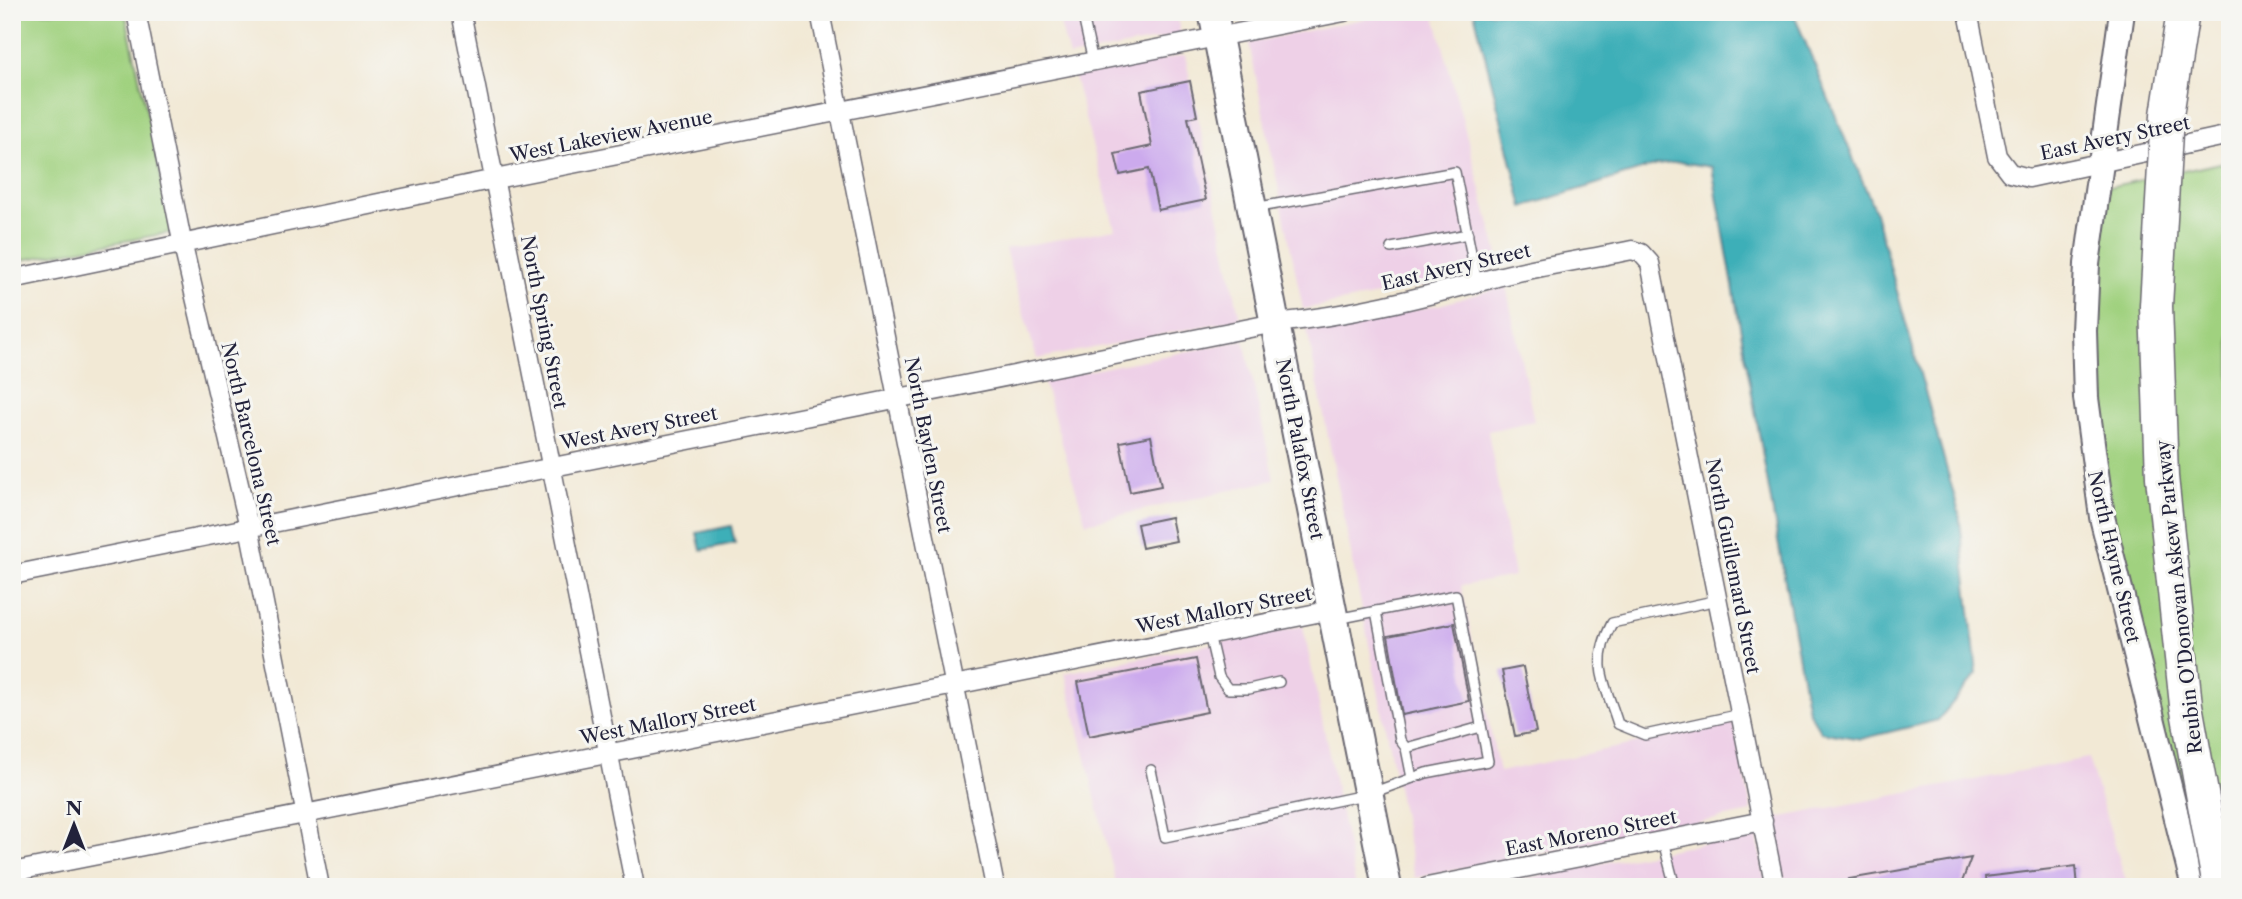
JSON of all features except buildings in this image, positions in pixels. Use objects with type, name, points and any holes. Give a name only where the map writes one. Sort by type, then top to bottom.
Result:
[{"type":"highway","name":"Reubin O'Donovan Askew Parkway","points":[[2183,12],[2168,115],[2156,306],[2162,477],[2186,705],[2219,887]]},
{"type":"main road","name":"North Palafox Street","points":[[1216,25],[1387,887]]},
{"type":"street","name":"North Barcelona Street","points":[[136,12],[183,246],[249,527],[320,887]]},
{"type":"street","name":"North Spring Street","points":[[461,12],[635,887]]},
{"type":"street","name":"North Baylen Street","points":[[820,12],[995,887]]},
{"type":"street","name":"West Lakeview Avenue","points":[[12,279],[183,246],[495,179],[1093,63],[1216,25],[1344,12]]},
{"type":"street","name":"East Avery Street","points":[[1968,12],[1997,156],[2010,173],[2029,178],[2230,135]]},
{"type":"street","name":"North Hayne Street","points":[[2122,12],[2087,264],[2084,331],[2092,458],[2102,517],[2194,887]]},
{"type":"street","name":"East Avery Street","points":[[1275,323],[1323,318],[1437,295],[1477,282],[1632,250],[1644,255]]},
{"type":"street","name":"North Guillemard Street","points":[[1644,255],[1650,262],[1775,887]]},
{"type":"street","name":"West Avery Street","points":[[12,575],[1275,323]]},
{"type":"street","name":"West Mallory Street","points":[[12,872],[1209,634],[1333,615]]},
{"type":"street","name":"East Moreno Street","points":[[1427,887],[1763,821]]},
{"type":"lane","points":[[1082,12],[1093,63]]},
{"type":"lane","points":[[1252,208],[1455,172],[1477,282]]},
{"type":"lane","points":[[1391,248],[1468,234]]},
{"type":"lane","points":[[1151,770],[1165,837],[1369,794],[1412,778],[1488,761],[1456,595],[1376,611],[1333,615]]},
{"type":"lane","points":[[1718,600],[1612,624],[1600,646],[1599,663],[1618,724],[1645,735],[1741,714]]},
{"type":"lane","points":[[1376,611],[1400,740],[1406,748],[1412,778]]},
{"type":"lane","points":[[1209,634],[1219,677],[1228,689],[1249,689],[1279,682]]},
{"type":"lane","points":[[1406,748],[1480,727]]},
{"type":"lane","points":[[1663,841],[1675,887]]},
{"type":"shaded area","points":[[1057,12],[1176,12],[1181,35],[1069,57]]},
{"type":"shaded area","points":[[1396,12],[1434,12],[1501,266],[1435,284],[1303,309],[1249,43]]},
{"type":"shaded area","points":[[1185,55],[1240,319],[1037,359],[1005,249],[1115,229],[1074,77]]},
{"type":"shaded area","points":[[1506,286],[1534,421],[1488,431],[1514,576],[1461,586],[1499,772],[1734,723],[1752,812],[1415,878],[1307,330],[1439,305]]},
{"type":"shaded area","points":[[1244,340],[1274,480],[1086,523],[1043,380]]},
{"type":"shaded area","points":[[1303,626],[1356,887],[1117,887],[1065,673]]},
{"type":"shaded area","points":[[2088,758],[2128,887],[1786,887],[1772,819]]},
{"type":"shaded area","points":[[1756,833],[1767,887],[1481,887]]},
{"type":"green space","points":[[12,12],[125,12],[173,232],[12,262]]},
{"type":"green space","points":[[2230,161],[2230,887],[2200,887],[2115,534],[2101,448],[2095,361],[2097,275],[2108,187]]},
{"type":"water","points":[[1474,12],[1793,12],[1874,209],[1959,513],[1977,674],[1938,720],[1861,739],[1821,732],[1808,711],[1712,167],[1680,162],[1657,165],[1523,207]]},
{"type":"water","points":[[731,526],[735,543],[701,550],[697,533]]}]
